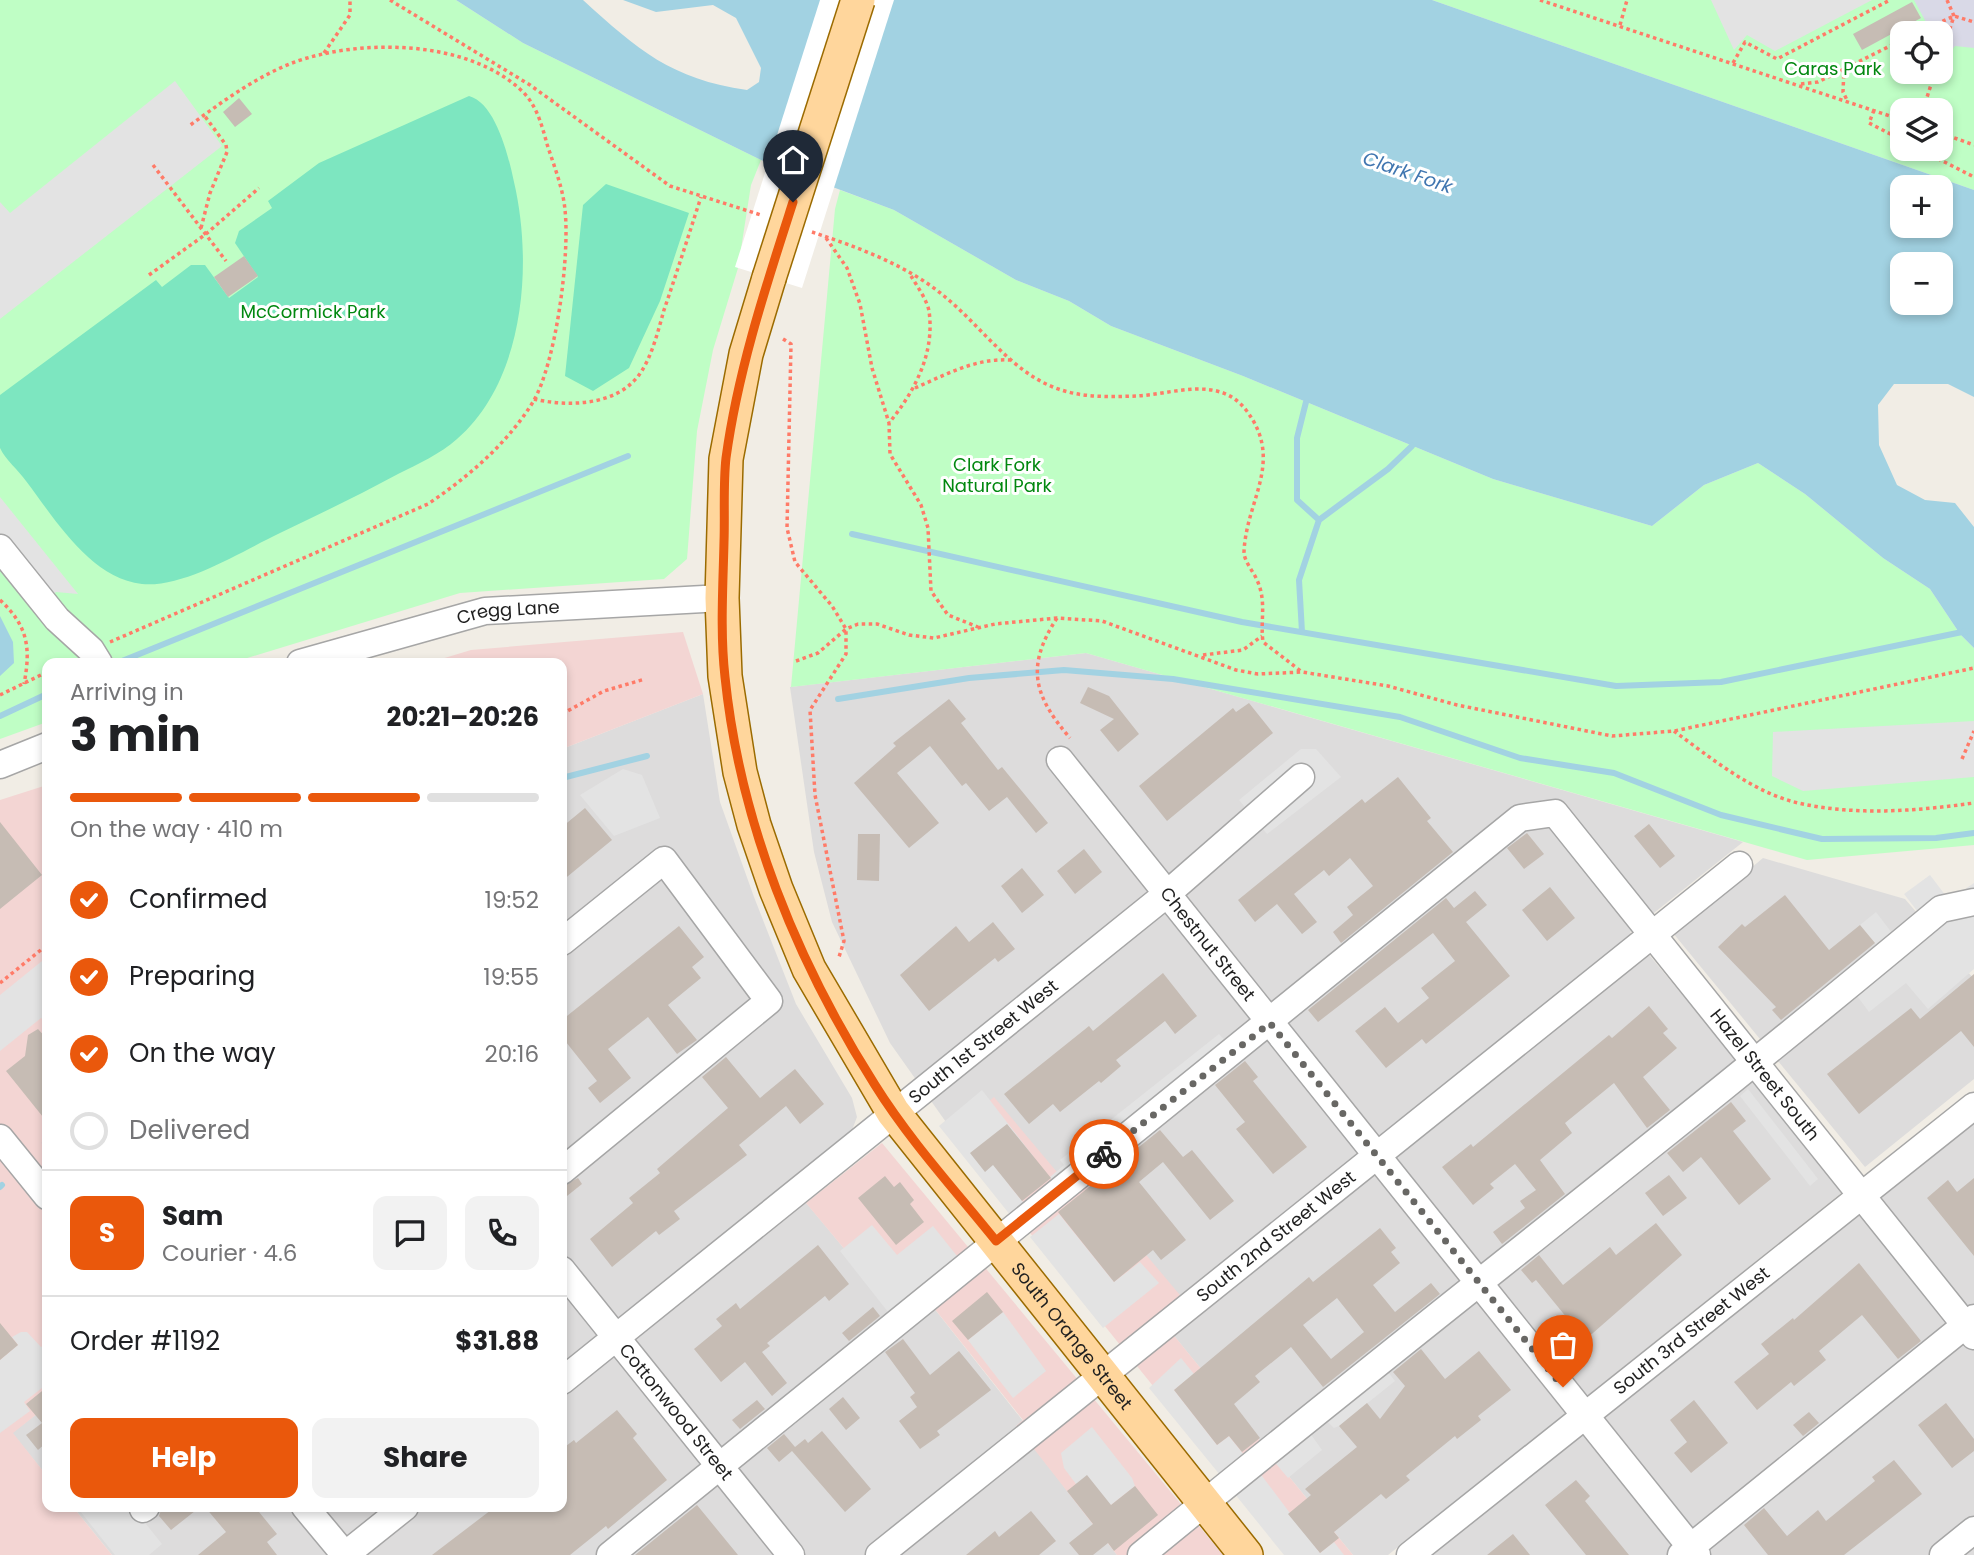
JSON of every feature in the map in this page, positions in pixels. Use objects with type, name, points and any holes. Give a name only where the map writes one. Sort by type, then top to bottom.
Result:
[{"type":"main road","name":"South Orange Street","points":[[858,0],[746,354],[726,459],[722,598],[725,676],[740,772],[754,825],[809,969],[893,1112],[1246,1555]]},
{"type":"street","points":[[0,548],[57,620],[91,650],[103,653]]},
{"type":"street","name":"Cregg Lane","points":[[318,658],[485,611],[722,598]]},
{"type":"street","points":[[0,765],[42,748]]},
{"type":"street","name":"Chestnut Street","points":[[1066,751],[1168,893],[1376,1158],[1587,1417],[1690,1552]]},
{"type":"street","name":"South 1st Street West","points":[[567,1377],[1168,893],[1301,778]]},
{"type":"street","name":"Hazel Street South","points":[[1270,1023],[1520,818],[1555,813],[1861,1198],[1971,1326]]},
{"type":"street","points":[[567,938],[664,860],[769,1001],[567,1167]]},
{"type":"street","name":"South 2nd Street West","points":[[879,1555],[1739,865]]},
{"type":"street","points":[[1141,1555],[1478,1283],[1755,1065],[1941,909],[1974,902]]},
{"type":"street","points":[[610,1555],[996,1241],[1270,1023]]},
{"type":"street","name":"South 3rd Street West","points":[[1410,1555],[1587,1417],[1974,1106]]},
{"type":"street","points":[[0,1138],[42,1190]]},
{"type":"street","name":"Cottonwood Street","points":[[567,1276],[791,1555]]},
{"type":"street","points":[[1690,1552],[1971,1326]]},
{"type":"street","points":[[309,1512],[345,1555],[399,1512]]},
{"type":"street","points":[[1943,1555],[1974,1530]]},
{"type":"path","points":[[323,55],[350,15],[350,0]]},
{"type":"path","points":[[390,0],[582,121],[670,186],[763,216]]},
{"type":"path","points":[[1539,0],[1890,116]]},
{"type":"path","points":[[1620,25],[1628,0]]},
{"type":"path","points":[[1732,63],[1745,42],[1777,59],[1890,0]]},
{"type":"path","points":[[1947,0],[1954,16],[1952,21]]},
{"type":"path","points":[[1943,21],[1954,16],[1974,22]]},
{"type":"path","points":[[1799,85],[1818,82],[1890,46]]},
{"type":"path","points":[[103,653],[428,504],[466,478],[517,425],[534,399],[549,354],[564,260],[565,213],[562,191],[536,109],[523,92],[501,76],[468,60],[430,49],[389,47],[323,55],[293,63],[240,88],[189,126]]},
{"type":"path","points":[[1844,68],[1843,92],[1847,101]]},
{"type":"path","points":[[501,76],[503,69]]},
{"type":"path","points":[[1874,110],[1869,123],[1890,134]]},
{"type":"path","points":[[201,228],[210,193],[227,152],[226,145],[204,115]]},
{"type":"path","points":[[1953,137],[1974,145]]},
{"type":"path","points":[[1943,161],[1974,177]]},
{"type":"path","points":[[153,165],[226,261]]},
{"type":"path","points":[[149,275],[206,234],[259,188]]},
{"type":"path","points":[[534,399],[559,405],[590,402],[614,393],[638,376],[652,347],[701,196]]},
{"type":"path","points":[[800,228],[855,246],[910,274],[942,295],[1012,360],[1052,387],[1092,397],[1140,396],[1184,389],[1216,390],[1239,402],[1254,423],[1264,456],[1259,496],[1248,529],[1244,555],[1256,578],[1265,605],[1262,636],[1268,648],[1302,672]]},
{"type":"path","points":[[824,236],[847,268],[860,304],[872,368],[890,423],[890,454],[921,505],[929,539],[931,591],[948,615],[978,628]]},
{"type":"path","points":[[890,423],[913,389],[929,354],[929,309],[910,274]]},
{"type":"path","points":[[783,339],[791,344],[787,527],[795,562],[832,606],[846,629],[846,654],[810,710],[815,795],[844,941],[839,957]]},
{"type":"path","points":[[913,389],[957,368],[992,359],[1012,360]]},
{"type":"path","points":[[0,600],[23,628],[30,656],[24,684]]},
{"type":"path","points":[[796,661],[818,653],[846,629],[858,624],[877,624],[909,635],[934,638],[978,628],[1057,618],[1102,621],[1236,670],[1258,674],[1302,672],[1388,686],[1457,705],[1612,736],[1674,731],[1974,668]]},
{"type":"path","points":[[1057,618],[1040,647],[1037,669],[1048,712],[1066,751]]},
{"type":"path","points":[[1200,655],[1243,650],[1262,636]]},
{"type":"path","points":[[0,695],[42,675]]},
{"type":"path","points":[[567,711],[604,691],[645,679]]},
{"type":"path","points":[[1674,731],[1744,779],[1796,802],[1842,810],[1908,811],[1974,803]]},
{"type":"path","points":[[1962,759],[1974,731]]},
{"type":"path","points":[[0,983],[42,949]]},
{"type":"shaded area","points":[[1711,0],[1872,0],[1775,51],[1747,35],[1734,50]]},
{"type":"shaded area","points":[[1914,0],[1974,0],[1974,48],[1955,46],[1953,48],[1953,21],[1925,21]]},
{"type":"shaded area","points":[[175,81],[222,146],[0,319],[0,202],[10,213]]},
{"type":"shaded area","points":[[0,497],[78,594],[56,592],[52,596],[0,560]]},
{"type":"shaded area","points":[[683,632],[703,694],[567,747],[567,658],[445,658],[471,650]]},
{"type":"shaded area","points":[[1086,653],[1743,842],[1630,932],[1845,1190],[1388,1555],[1353,1555],[1166,1326],[1067,1184],[953,1132],[890,1043],[832,922],[814,852],[790,687]]},
{"type":"shaded area","points":[[703,694],[720,802],[754,897],[796,1004],[852,1098],[857,1117],[852,1130],[788,1181],[901,1317],[926,1298],[1023,1421],[1017,1426],[1117,1555],[112,1555],[77,1512],[567,1512],[567,747]]},
{"type":"shaded area","points":[[1974,721],[1974,777],[1803,791],[1772,776],[1773,732]]},
{"type":"shaded area","points":[[1301,749],[1316,749],[1341,777],[1267,834],[1239,800]]},
{"type":"shaded area","points":[[623,769],[642,775],[660,818],[614,836],[580,795]]},
{"type":"shaded area","points":[[42,787],[42,1410],[13,1433],[42,1470],[42,1512],[77,1512],[112,1555],[0,1555],[0,800]]},
{"type":"shaded area","points":[[1763,858],[1905,899],[1974,979],[1974,1079],[1865,1167],[1673,933]]},
{"type":"shaded area","points":[[1930,875],[1949,900],[1974,883],[1974,969],[1928,1009],[1906,983],[1869,1012],[1855,993],[1877,946],[1860,925],[1876,912],[1895,937],[1921,916],[1904,894]]},
{"type":"shaded area","points":[[42,961],[42,1019],[0,1051],[0,995]]},
{"type":"shaded area","points":[[1219,1034],[1230,1046],[1056,1185],[1050,1177],[1064,1165],[1060,1160]]},
{"type":"shaded area","points":[[1748,1089],[1818,1179],[1810,1186],[1740,1096]]},
{"type":"shaded area","points":[[982,1090],[1033,1156],[1009,1185],[1028,1208],[1015,1221],[939,1126]]},
{"type":"shaded area","points":[[994,1097],[1067,1184],[1079,1175],[1190,1307],[1167,1327],[1353,1555],[1289,1555],[960,1146],[953,1132]]},
{"type":"shaded area","points":[[1974,1106],[1974,1555],[1410,1555]]},
{"type":"shaded area","points":[[882,1143],[1223,1555],[1117,1555],[1016,1426],[1023,1420],[926,1298],[902,1318],[806,1203]]},
{"type":"shaded area","points":[[1059,1214],[1114,1282],[1140,1262],[1159,1283],[1103,1328],[1030,1237]]},
{"type":"shaded area","points":[[872,1225],[897,1255],[933,1226],[961,1261],[892,1317],[840,1251]]},
{"type":"shaded area","points":[[1003,1312],[1046,1371],[1013,1398],[968,1340]]},
{"type":"shaded area","points":[[27,1332],[42,1346],[42,1388],[24,1402],[30,1411],[0,1433],[0,1360],[18,1345],[12,1337]]},
{"type":"shaded area","points":[[1181,1358],[1194,1374],[1174,1390],[1217,1445],[1229,1436],[1244,1455],[1220,1475],[1149,1388]]},
{"type":"shaded area","points":[[1384,1367],[1395,1381],[1339,1426],[1334,1428],[1322,1416]]},
{"type":"shaded area","points":[[42,1410],[42,1470],[12,1433]]},
{"type":"shaded area","points":[[1092,1427],[1132,1478],[1135,1486],[1111,1505],[1076,1484],[1064,1468],[1061,1453]]},
{"type":"shaded area","points":[[1307,1429],[1322,1450],[1288,1478],[1272,1459]]},
{"type":"shaded area","points":[[1256,1468],[1320,1553],[1334,1542],[1344,1555],[1284,1555],[1230,1488]]},
{"type":"shaded area","points":[[81,1512],[151,1512],[142,1519],[162,1544],[149,1555],[115,1555]]},
{"type":"green space","name":"McCormick Park","points":[[0,0],[456,0],[523,43],[761,160],[751,185],[738,268],[713,350],[697,431],[687,559],[664,579],[460,593],[247,658],[42,658],[42,724],[0,739]]},
{"type":"green space","name":"Caras Park","points":[[1432,0],[1974,0],[1974,190],[1953,183],[1953,175],[1931,175],[1891,161],[1953,161],[1953,98],[1890,98],[1890,161]]},
{"type":"green space","points":[[469,96],[487,109],[505,146],[520,214],[523,248],[518,319],[510,353],[497,385],[480,414],[457,439],[429,458],[194,574],[158,584],[142,584],[106,571],[90,559],[62,529],[2,452],[0,395],[156,280],[162,287],[191,265],[205,265],[229,298],[258,277],[235,243],[239,231],[272,208],[268,201],[319,163]]},
{"type":"green space","points":[[606,184],[689,213],[660,301],[629,368],[593,391],[565,376],[583,205]]},
{"type":"green space","name":"Clark Fork Natural Park","points":[[840,190],[894,210],[1016,280],[1069,301],[1111,326],[1243,376],[1493,479],[1652,526],[1704,485],[1758,463],[1805,494],[1883,558],[1930,589],[1960,634],[1974,648],[1974,845],[1807,860],[1086,653],[791,687],[835,209]]},
{"type":"water","name":"Clark Fork","points":[[456,0],[583,0],[621,34],[657,60],[697,78],[747,90],[759,82],[761,68],[736,18],[713,5],[656,12],[623,0],[1432,0],[1931,175],[1890,175],[1890,238],[1953,238],[1953,183],[1974,190],[1974,397],[1948,384],[1894,384],[1878,405],[1879,445],[1897,485],[1925,500],[1955,503],[1974,527],[1974,648],[1960,634],[1930,589],[1883,558],[1805,494],[1758,463],[1704,485],[1652,526],[1493,479],[1243,376],[1111,326],[1069,301],[1016,280],[894,210],[761,160],[523,43]]},
{"type":"water","points":[[0,616],[13,642],[14,663],[0,676]]},
{"type":"pier","points":[[820,0],[894,0],[802,288],[735,267]]},
{"type":"building","points":[[1912,2],[1921,18],[1915,21],[1890,21],[1890,35],[1862,50],[1853,34]]},
{"type":"building","points":[[239,98],[252,114],[235,127],[223,112]]},
{"type":"building","points":[[244,256],[258,276],[228,297],[214,277]]},
{"type":"building","points":[[1088,687],[1109,696],[1139,734],[1118,752],[1100,730],[1114,719],[1080,703]]},
{"type":"building","points":[[949,699],[966,719],[961,723],[998,770],[1002,767],[1048,823],[1036,833],[1007,797],[989,811],[966,783],[962,786],[930,746],[897,773],[939,823],[909,848],[854,783],[896,746],[893,743]]},
{"type":"building","points":[[1249,703],[1273,733],[1167,821],[1139,786],[1233,708],[1236,712]]},
{"type":"building","points":[[1398,777],[1431,818],[1427,821],[1453,852],[1341,943],[1333,932],[1353,915],[1347,907],[1373,886],[1350,858],[1329,876],[1324,870],[1294,894],[1317,922],[1302,934],[1277,904],[1255,922],[1238,900],[1362,799],[1365,803]]},
{"type":"building","points":[[585,808],[612,840],[567,877],[567,823]]},
{"type":"building","points":[[0,822],[42,875],[0,909]]},
{"type":"building","points":[[1649,824],[1675,856],[1660,868],[1634,836]]},
{"type":"building","points":[[1527,833],[1544,854],[1524,869],[1507,848]]},
{"type":"building","points":[[858,834],[880,834],[879,881],[857,880]]},
{"type":"building","points":[[1084,849],[1102,872],[1075,894],[1057,871]]},
{"type":"building","points":[[1022,868],[1044,895],[1022,913],[1001,886]]},
{"type":"building","points":[[1550,887],[1575,918],[1547,941],[1522,910]]},
{"type":"building","points":[[1475,891],[1487,905],[1466,922],[1510,976],[1426,1044],[1422,1039],[1386,1068],[1355,1031],[1385,1007],[1398,1023],[1429,998],[1421,988],[1455,961],[1433,933],[1318,1022],[1308,1010],[1446,898],[1454,908]]},
{"type":"building","points":[[1785,895],[1829,950],[1860,925],[1875,943],[1781,1020],[1772,1010],[1776,1007],[1718,947],[1742,924],[1745,927]]},
{"type":"building","points":[[993,922],[1015,949],[998,962],[995,958],[929,1011],[900,975],[956,926],[969,942]]},
{"type":"building","points":[[679,926],[704,957],[692,967],[701,978],[668,1005],[697,1040],[677,1054],[648,1017],[608,1049],[631,1078],[600,1103],[588,1088],[597,1081],[567,1043],[567,1016]]},
{"type":"building","points":[[1163,973],[1197,1016],[1175,1034],[1165,1021],[1116,1060],[1121,1066],[1101,1083],[1099,1081],[1060,1112],[1053,1104],[1029,1124],[1004,1094],[1089,1026],[1093,1031]]},
{"type":"building","points":[[1974,974],[1974,1047],[1961,1031],[1859,1114],[1827,1074],[1911,1008],[1920,1019]]},
{"type":"building","points":[[1649,1006],[1668,1029],[1663,1033],[1677,1048],[1643,1077],[1670,1110],[1647,1128],[1614,1083],[1565,1123],[1572,1133],[1540,1160],[1565,1194],[1502,1244],[1493,1232],[1525,1208],[1520,1201],[1536,1190],[1515,1164],[1490,1184],[1494,1188],[1473,1205],[1442,1167],[1471,1144],[1473,1147],[1609,1035],[1612,1038]]},
{"type":"building","points":[[38,1029],[42,1033],[42,1116],[6,1071],[25,1056],[28,1035]]},
{"type":"building","points":[[726,1057],[760,1098],[795,1069],[824,1104],[800,1124],[786,1106],[739,1145],[747,1155],[674,1211],[680,1219],[659,1235],[656,1231],[612,1267],[590,1239],[633,1203],[629,1198],[660,1173],[657,1169],[728,1108],[702,1077]]},
{"type":"building","points":[[1245,1061],[1258,1077],[1253,1081],[1307,1147],[1273,1174],[1236,1129],[1245,1122],[1215,1085]]},
{"type":"building","points":[[1731,1102],[1746,1121],[1733,1131],[1771,1179],[1739,1205],[1701,1157],[1683,1172],[1667,1153]]},
{"type":"building","points":[[1007,1124],[1051,1178],[1022,1201],[993,1165],[985,1172],[970,1153]]},
{"type":"building","points":[[1160,1130],[1183,1157],[1192,1150],[1234,1201],[1210,1220],[1163,1162],[1139,1182],[1186,1240],[1161,1260],[1153,1250],[1114,1282],[1058,1212]]},
{"type":"building","points":[[1669,1175],[1687,1198],[1663,1216],[1645,1193]]},
{"type":"building","points":[[885,1176],[894,1187],[900,1182],[914,1200],[910,1204],[924,1222],[896,1245],[858,1198]]},
{"type":"building","points":[[578,1178],[582,1184],[567,1196],[567,1184]]},
{"type":"building","points":[[1974,1178],[1974,1256],[1927,1198],[1948,1180],[1957,1192]]},
{"type":"building","points":[[1656,1223],[1682,1255],[1585,1340],[1536,1280],[1532,1283],[1521,1270],[1539,1255],[1563,1285],[1610,1247],[1616,1255]]},
{"type":"building","points":[[1380,1228],[1396,1248],[1391,1252],[1400,1263],[1373,1285],[1395,1312],[1431,1283],[1440,1294],[1323,1387],[1291,1347],[1255,1376],[1260,1382],[1234,1404],[1260,1438],[1242,1452],[1229,1436],[1217,1445],[1174,1390],[1309,1277],[1313,1282]],"holes":[[[1337,1298],[1364,1332],[1331,1359],[1303,1325]]]},
{"type":"building","points":[[818,1245],[849,1284],[829,1301],[825,1296],[767,1343],[770,1346],[762,1352],[787,1383],[772,1396],[745,1362],[721,1382],[694,1349],[722,1326],[716,1319],[736,1303],[740,1309]]},
{"type":"building","points":[[1859,1263],[1921,1341],[1898,1359],[1862,1315],[1819,1351],[1826,1360],[1794,1386],[1791,1382],[1757,1410],[1734,1382],[1769,1354],[1761,1344],[1793,1318],[1794,1320]]},
{"type":"building","points":[[987,1292],[1003,1312],[968,1340],[952,1321]]},
{"type":"building","points":[[873,1307],[880,1316],[849,1341],[842,1333]]},
{"type":"building","points":[[0,1323],[18,1345],[0,1360]]},
{"type":"building","points":[[903,1339],[930,1375],[959,1351],[991,1390],[937,1431],[940,1435],[920,1449],[899,1421],[917,1407],[910,1397],[915,1393],[885,1352]]},
{"type":"building","points":[[1421,1349],[1445,1379],[1479,1351],[1511,1390],[1478,1416],[1481,1420],[1457,1439],[1455,1436],[1406,1476],[1410,1480],[1386,1499],[1381,1494],[1334,1532],[1339,1538],[1320,1553],[1288,1514],[1311,1495],[1305,1489],[1357,1447],[1339,1426],[1367,1403],[1380,1419],[1405,1386],[1393,1372]]},
{"type":"building","points":[[42,1391],[42,1423],[26,1404]]},
{"type":"building","points":[[843,1397],[860,1418],[846,1430],[829,1409]]},
{"type":"building","points":[[757,1400],[765,1409],[740,1429],[732,1420]]},
{"type":"building","points":[[1694,1400],[1728,1443],[1691,1473],[1674,1453],[1687,1442],[1670,1420]]},
{"type":"building","points":[[1946,1403],[1974,1439],[1974,1451],[1952,1468],[1918,1425]]},
{"type":"building","points":[[617,1410],[637,1434],[633,1438],[667,1480],[608,1529],[606,1526],[570,1555],[432,1555],[488,1512],[567,1512],[567,1445],[574,1440],[576,1443]]},
{"type":"building","points":[[1809,1412],[1819,1423],[1803,1436],[1793,1425]]},
{"type":"building","points":[[42,1423],[42,1446],[38,1450],[26,1435]]},
{"type":"building","points":[[822,1431],[871,1489],[845,1512],[792,1451],[779,1462],[767,1448],[784,1434],[795,1447],[805,1439],[808,1443]]},
{"type":"building","points":[[1894,1460],[1922,1494],[1844,1555],[1768,1555],[1744,1525],[1764,1508],[1787,1536],[1818,1510],[1826,1521],[1875,1481],[1872,1477]]},
{"type":"building","points":[[1087,1475],[1111,1505],[1135,1486],[1158,1515],[1114,1551],[1108,1543],[1093,1555],[1079,1555],[1069,1543],[1093,1524],[1067,1491]]},
{"type":"building","points":[[1576,1480],[1590,1496],[1585,1501],[1629,1555],[1586,1555],[1545,1505]]},
{"type":"building","points":[[697,1505],[738,1555],[635,1555]]},
{"type":"building","points":[[1031,1511],[1056,1541],[1039,1555],[966,1555],[995,1531],[999,1537]]},
{"type":"building","points":[[160,1512],[194,1512],[171,1530],[159,1516]]},
{"type":"building","points":[[209,1512],[259,1512],[277,1534],[267,1542],[277,1555],[198,1555],[226,1532]]},
{"type":"building","points":[[1513,1534],[1530,1555],[1487,1555]]},
{"type":"waterway","points":[[1306,402],[1297,438],[1297,500],[1319,520]]},
{"type":"waterway","points":[[1302,632],[1299,580],[1319,520],[1388,469],[1412,446]]},
{"type":"waterway","points":[[129,658],[628,456]]},
{"type":"waterway","points":[[852,534],[1242,622],[1616,686],[1721,682],[1967,631]]},
{"type":"waterway","points":[[838,699],[969,678],[1064,670],[1173,679],[1400,717],[1520,758],[1614,773],[1721,815],[1822,839],[1936,838],[1974,833]]},
{"type":"waterway","points":[[0,716],[42,696]]},
{"type":"waterway","points":[[567,777],[647,756]]},
{"type":"way so far","points":[[1104,1154],[1270,1023],[1563,1387]]},
{"type":"route","points":[[793,202],[746,354],[726,459],[722,598],[725,676],[740,772],[754,825],[776,889],[809,969],[844,1034],[893,1112],[996,1241],[1104,1154]]}]
